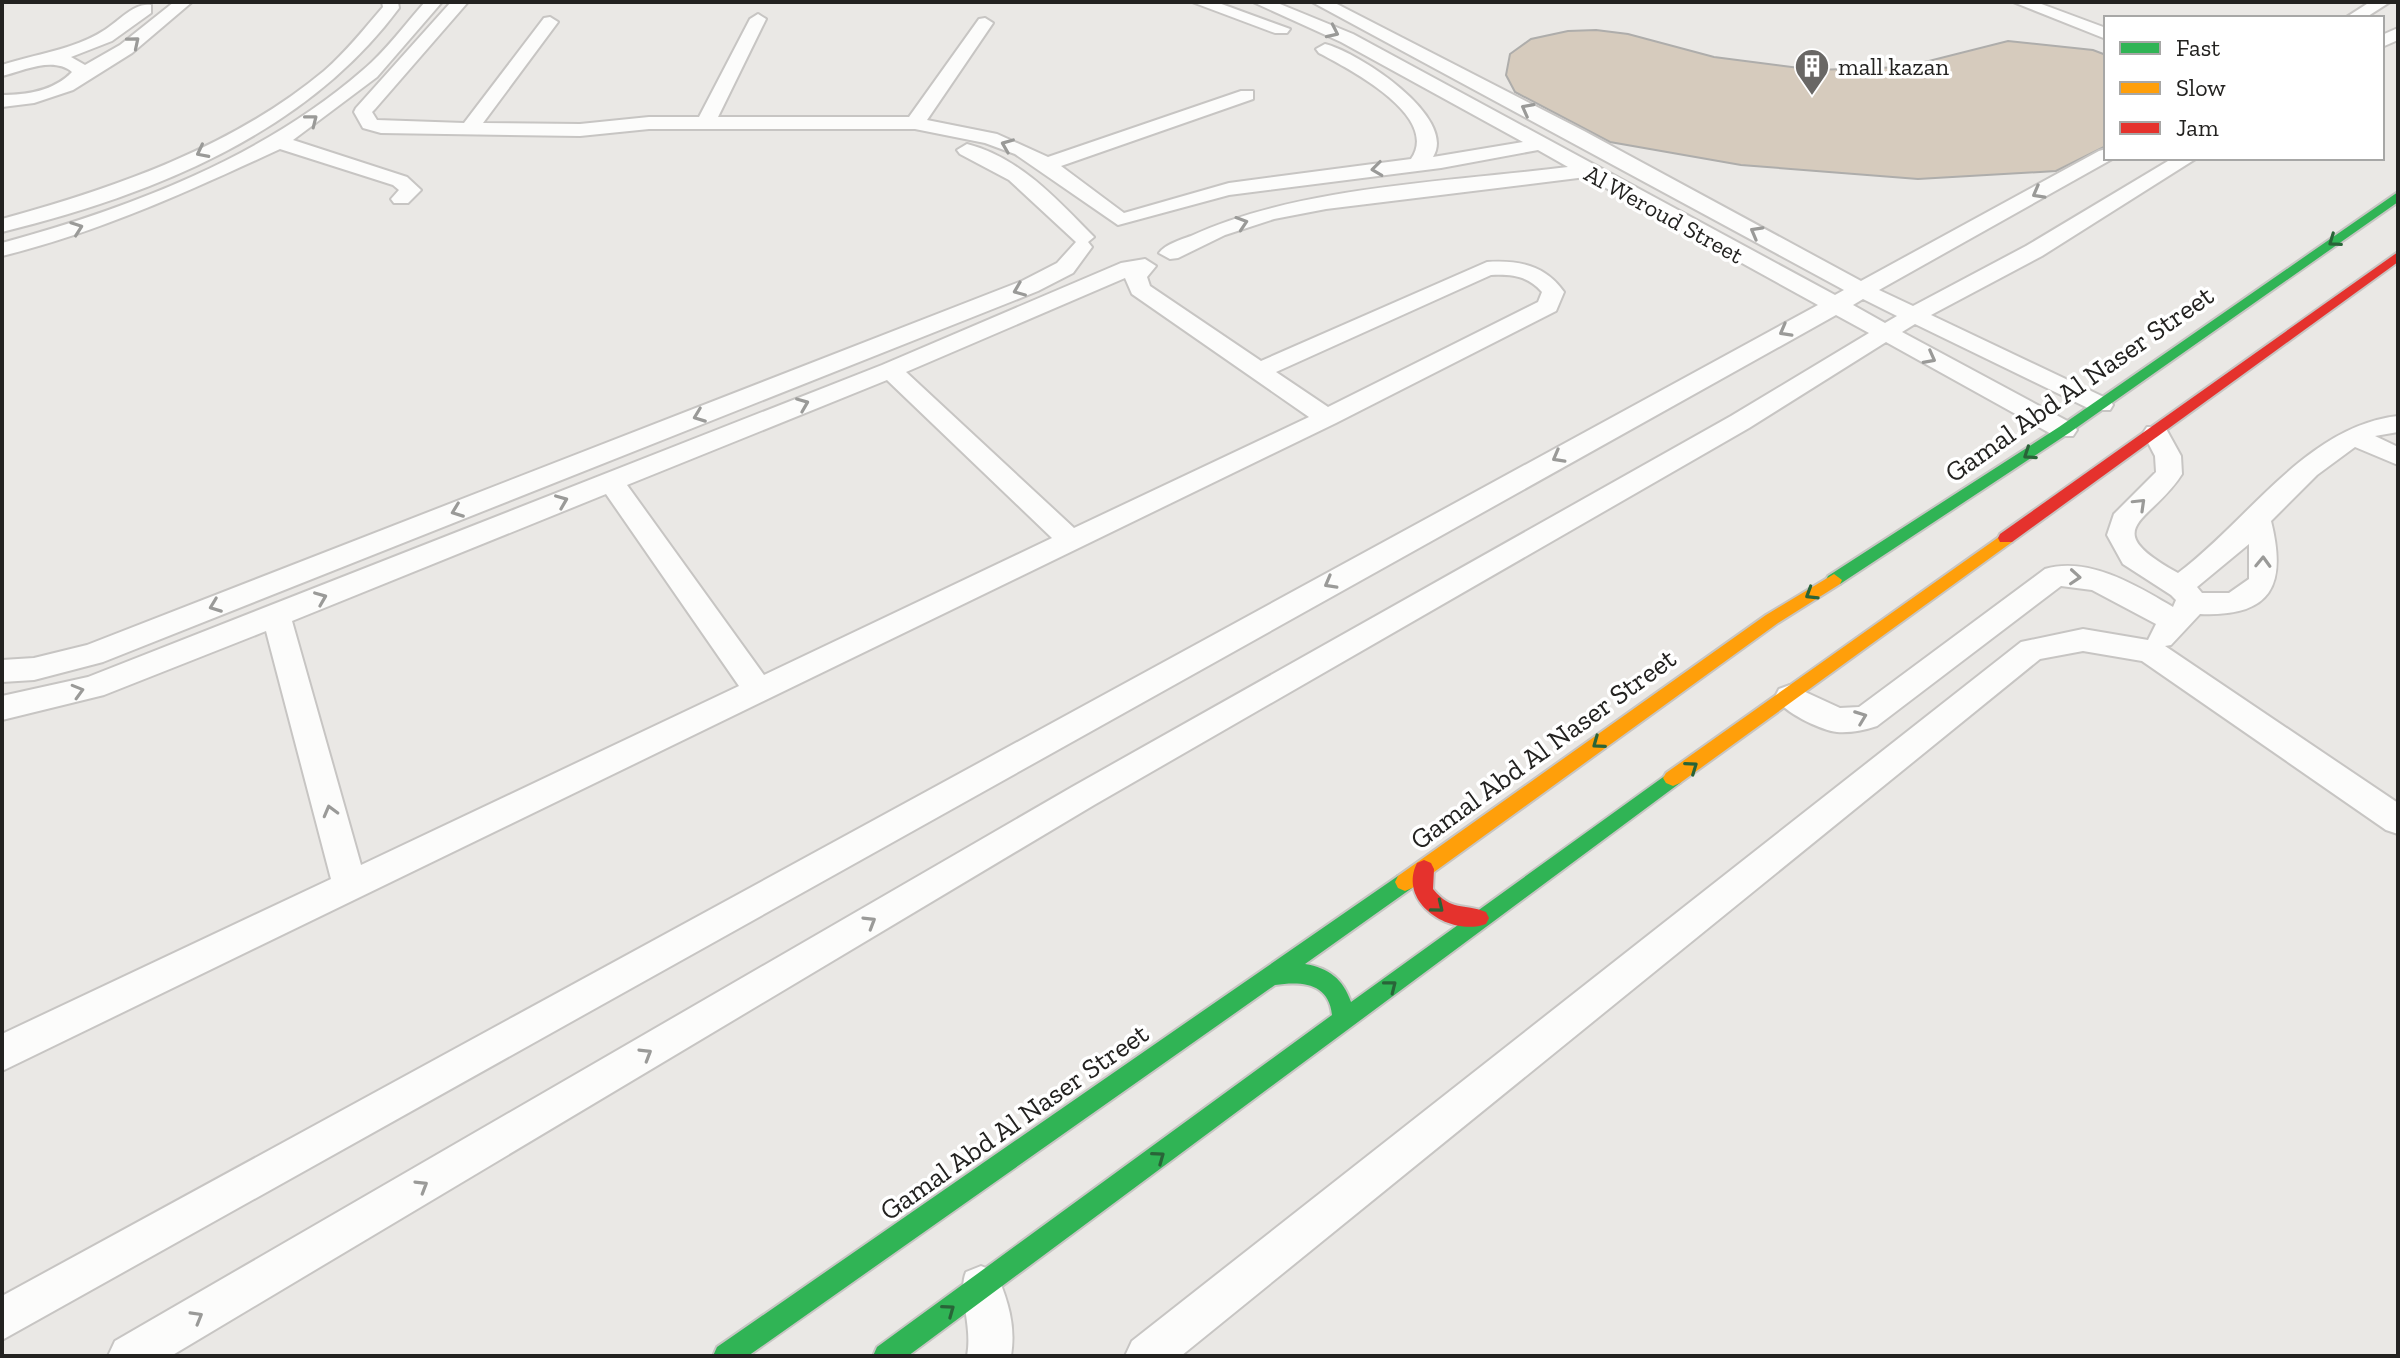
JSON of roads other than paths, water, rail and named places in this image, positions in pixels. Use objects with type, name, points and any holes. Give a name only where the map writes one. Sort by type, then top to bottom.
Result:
[{"type":"main road","name":"Gamal Abd Al Naser Street","points":[[726,1356],[1276,975],[1772,619],[1936,517],[2398,196]]},
{"type":"main road","points":[[886,1356],[1344,1022],[1479,918],[2393,263]]},
{"type":"main road","points":[[1424,869],[1423,891],[1439,911],[1452,917],[1479,918]]},
{"type":"main road","points":[[1276,975],[1305,970],[1332,983],[1345,1008],[1344,1022]]},
{"type":"street","points":[[8,67],[42,61],[106,37],[152,2]]},
{"type":"street","points":[[2,114],[65,86],[126,49],[184,2]]},
{"type":"street","points":[[2,226],[135,182],[199,155],[294,102],[331,74],[391,8],[390,2]]},
{"type":"street","points":[[2,250],[59,234],[153,200],[279,142],[371,73],[434,2]]},
{"type":"street","points":[[460,2],[363,112],[370,124],[381,127],[580,130],[609,125],[706,123],[893,138],[970,151],[1002,164],[1027,181],[1097,262],[1137,267]]},
{"type":"street","points":[[1200,2],[1302,38],[1383,84],[1416,112],[1427,129],[1428,147],[1418,164]]},
{"type":"street","name":"Al Weroud Street","points":[[1261,2],[1347,38],[1585,171],[2064,430]]},
{"type":"street","name":"Al Weroud Street","points":[[1320,2],[1577,135],[1861,290],[2101,405]]},
{"type":"street","points":[[2021,2],[2046,6],[2104,33]]},
{"type":"street","points":[[2357,16],[2382,2]]},
{"type":"street","points":[[706,123],[758,19]]},
{"type":"street","points":[[470,127],[550,22]]},
{"type":"street","points":[[915,123],[985,23]]},
{"type":"street","points":[[42,61],[71,62],[80,68],[79,76]]},
{"type":"street","points":[[1046,164],[1247,95]]},
{"type":"street","points":[[2,101],[35,97]]},
{"type":"street","points":[[580,130],[598,136],[640,138],[915,123],[990,138],[1046,164],[1123,219],[1164,227],[1172,235],[1174,244],[1170,253]]},
{"type":"street","points":[[2,671],[34,669],[93,654],[1000,298],[1065,268],[1090,229],[1160,205],[1248,185],[1418,164],[1538,145],[1577,135]]},
{"type":"street","points":[[279,142],[400,181],[411,190],[401,199]]},
{"type":"street","points":[[2,1319],[2104,156]]},
{"type":"street","points":[[130,1356],[1083,796],[1886,335],[1914,315],[2034,251],[2184,160]]},
{"type":"street","points":[[2,708],[93,687],[276,616],[890,370],[1218,231],[1270,214],[1312,205],[1585,171]]},
{"type":"street","points":[[1137,267],[1140,289],[1327,418]]},
{"type":"street","points":[[2,1053],[1327,418],[1548,306],[1553,299],[1549,284],[1529,271],[1487,269],[1259,371]]},
{"type":"street","points":[[890,370],[1071,541]]},
{"type":"street","points":[[2150,651],[2182,604],[2294,479],[2355,437],[2379,426],[2398,424]]},
{"type":"street","points":[[2156,433],[2168,456],[2169,474],[2123,520],[2121,537],[2142,566],[2182,604]]},
{"type":"street","points":[[2355,437],[2398,457]]},
{"type":"street","points":[[610,481],[759,691]]},
{"type":"street","points":[[1790,697],[1837,720],[1866,718],[2055,576],[2074,575],[2094,579],[2182,604],[2232,604],[2246,599],[2263,582],[2264,548],[2257,520]]},
{"type":"street","points":[[276,616],[350,887]]},
{"type":"street","points":[[1147,1356],[2031,650],[2083,640],[2150,651],[2398,820]]},
{"type":"street","points":[[981,1287],[992,1319],[989,1356]]},
{"type":"place","name":"mall kazan","points":[[1812,97]]}]
